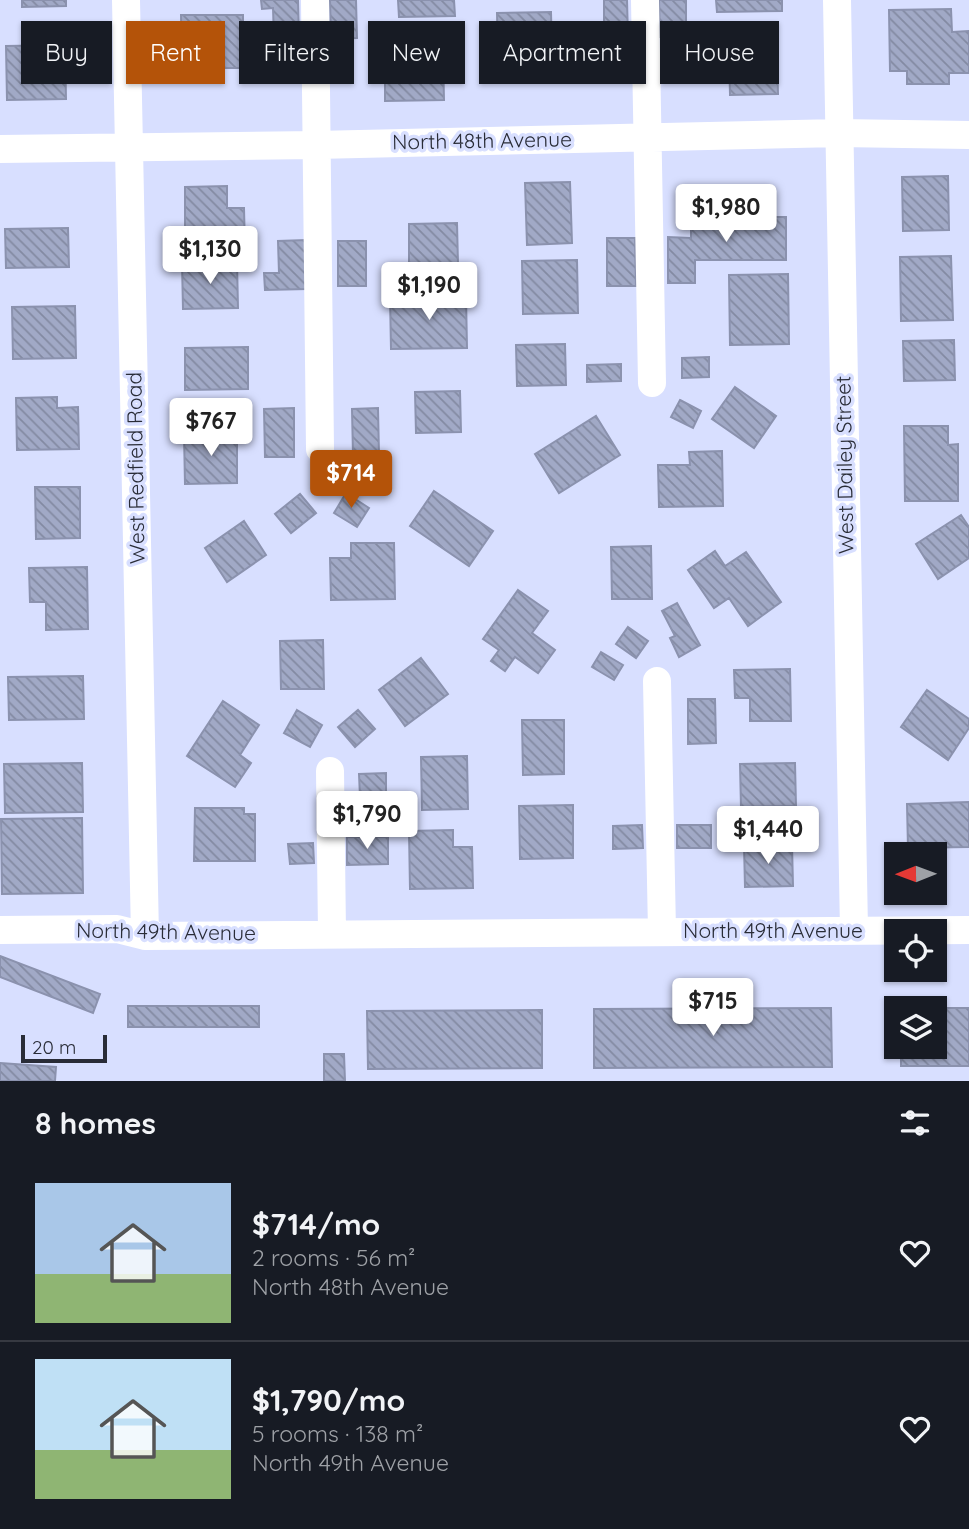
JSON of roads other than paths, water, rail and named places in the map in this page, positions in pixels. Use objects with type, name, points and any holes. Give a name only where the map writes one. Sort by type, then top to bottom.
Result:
[{"type":"street","name":"West Redfield Road","points":[[126,0],[145,936]]},
{"type":"street","points":[[316,0],[320,449]]},
{"type":"street","points":[[645,0],[652,383]]},
{"type":"street","name":"West Dailey Street","points":[[837,0],[854,930]]},
{"type":"street","name":"North 48th Avenue","points":[[0,149],[839,133],[969,135]]},
{"type":"street","name":"North 49th Avenue","points":[[657,681],[662,931]]},
{"type":"street","points":[[330,771],[332,933]]},
{"type":"street","name":"North 49th Avenue","points":[[0,930],[117,929],[145,936],[969,930]]}]
